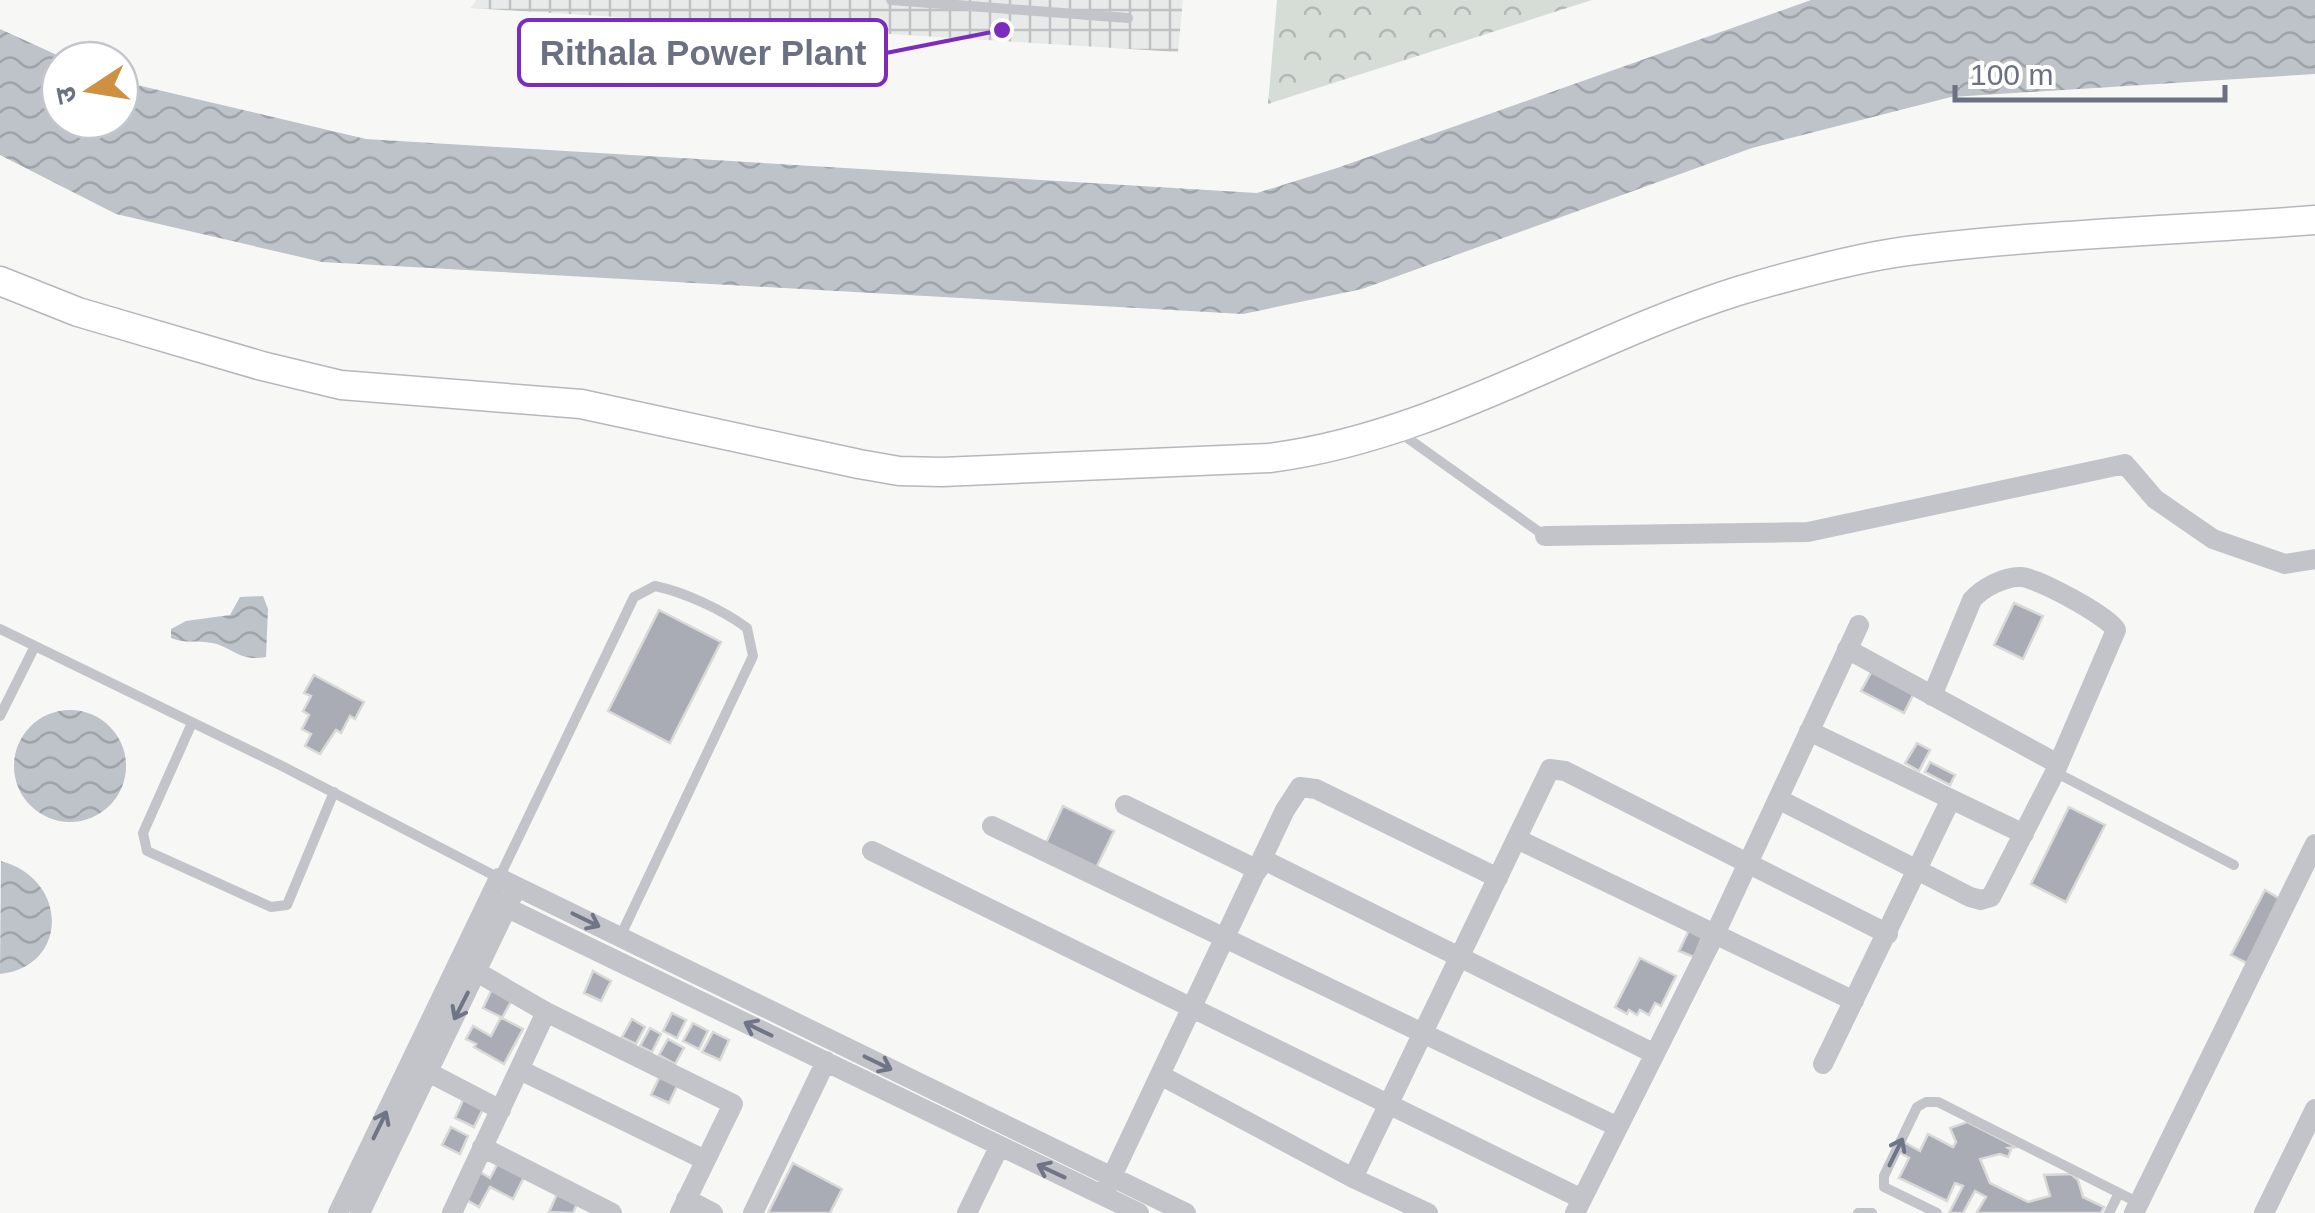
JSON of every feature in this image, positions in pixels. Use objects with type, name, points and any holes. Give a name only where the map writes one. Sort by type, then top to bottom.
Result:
[{"type":"street","points":[[0,280],[78,312],[341,385],[581,404],[899,470],[942,472],[1269,458],[1342,446],[1431,417],[1724,296],[1880,256],[1914,250],[2315,220]]},
{"type":"street","points":[[1545,536],[1808,532],[2124,464],[2155,499],[2213,540],[2286,564],[2315,559]]},
{"type":"street","points":[[1778,799],[1970,897],[1980,900],[1991,896],[2056,768],[2116,630],[2106,618],[2023,577],[1984,589],[1972,600],[1932,696]]},
{"type":"street","points":[[872,851],[1389,1104],[1579,1206],[1715,934],[1859,625]]},
{"type":"street","points":[[1848,649],[2056,768]]},
{"type":"street","points":[[1809,732],[2024,834]]},
{"type":"street","points":[[1353,1178],[1550,770],[1558,768],[1888,934]]},
{"type":"street","points":[[1107,1186],[1294,793],[1307,786],[1498,878]]},
{"type":"street","points":[[1822,1064],[1920,870],[1951,799]]},
{"type":"street","points":[[1125,804],[1460,957],[1653,1053]]},
{"type":"street","points":[[992,826],[1618,1127]]},
{"type":"street","points":[[1516,838],[1854,1001]]},
{"type":"street","points":[[2137,1208],[2315,844]]},
{"type":"street","points":[[360,1213],[428,1072],[508,882],[1107,1186],[1139,1213]]},
{"type":"street","points":[[498,903],[999,1147],[1186,1213]]},
{"type":"street","points":[[469,967],[546,1012],[733,1104],[683,1206],[713,1213]]},
{"type":"street","points":[[338,1213],[469,967]]},
{"type":"street","points":[[455,1212],[546,1012]]},
{"type":"street","points":[[753,1213],[826,1062]]},
{"type":"street","points":[[520,1070],[704,1160]]},
{"type":"street","points":[[428,1072],[501,1110]]},
{"type":"street","points":[[1160,1076],[1428,1213]]},
{"type":"street","points":[[2264,1213],[2315,1109]]},
{"type":"street","points":[[482,1147],[612,1213]]},
{"type":"street","points":[[967,1213],[999,1147]]},
{"type":"lane","points":[[891,0],[1019,5],[1128,18]]},
{"type":"lane","points":[[1395,429],[1545,536]]},
{"type":"lane","points":[[0,629],[508,882],[634,597],[654,586],[667,588],[736,620],[747,628],[752,656],[620,937]]},
{"type":"lane","points":[[0,716],[34,646]]},
{"type":"lane","points":[[192,723],[143,833],[147,850],[271,907],[287,905],[334,792]]},
{"type":"lane","points":[[2056,768],[2234,865]]},
{"type":"lane","points":[[1937,1213],[1884,1187],[1884,1176],[1918,1107],[1926,1102],[1938,1102],[2119,1193],[2137,1208]]},
{"type":"lane","points":[[2109,1213],[2119,1193]]},
{"type":"lane","points":[[1858,1213],[1872,1213]]},
{"type":"shaded area","points":[[476,0],[1183,0],[1178,52],[471,8]]},
{"type":"green space","points":[[1277,0],[1592,0],[1268,104]]},
{"type":"water","points":[[1811,0],[2315,0],[2315,74],[1951,97],[1752,148],[1362,289],[1243,314],[322,262],[116,214],[0,155],[0,29],[40,47],[40,140],[140,140],[140,86],[366,139],[1257,193]]},
{"type":"water","points":[[263,596],[268,609],[266,657],[249,658],[220,645],[171,638],[171,629],[186,621],[230,615],[240,597]]},
{"type":"water","points":[[70,710],[92,714],[110,726],[122,744],[126,766],[122,788],[110,806],[92,818],[70,822],[48,818],[30,806],[18,788],[14,766],[18,744],[30,726],[48,714]]},
{"type":"water","points":[[1,861],[23,871],[39,885],[49,903],[52,922],[49,940],[39,956],[23,968],[0,974]]},
{"type":"building","points":[[2014,603],[2043,616],[2023,659],[1994,645]]},
{"type":"building","points":[[659,610],[721,642],[670,743],[608,711]]},
{"type":"building","points":[[1873,669],[1915,691],[1904,713],[1861,691]]},
{"type":"building","points":[[314,675],[364,702],[355,719],[350,716],[341,733],[336,730],[320,754],[305,746],[311,734],[302,729],[309,715],[303,711],[311,696],[304,693]]},
{"type":"building","points":[[1917,743],[1930,750],[1919,771],[1905,763]]},
{"type":"building","points":[[1930,762],[1955,775],[1950,785],[1925,772]]},
{"type":"building","points":[[1063,806],[1114,831],[1096,868],[1046,843]]},
{"type":"building","points":[[2069,807],[2105,825],[2066,902],[2031,884]]},
{"type":"building","points":[[2265,890],[2280,899],[2247,963],[2231,955]]},
{"type":"building","points":[[1690,928],[1704,934],[1694,957],[1679,951]]},
{"type":"building","points":[[1640,958],[1676,976],[1661,1006],[1655,1003],[1649,1015],[1640,1010],[1637,1015],[1629,1010],[1627,1014],[1615,1007]]},
{"type":"building","points":[[593,971],[611,981],[601,1001],[584,993]]},
{"type":"building","points":[[492,989],[512,1000],[502,1018],[523,1029],[504,1064],[466,1039],[473,1026],[491,1036],[501,1017],[483,1008]]},
{"type":"building","points":[[672,1013],[686,1020],[677,1038],[663,1031]]},
{"type":"building","points":[[632,1019],[645,1027],[636,1044],[622,1037]]},
{"type":"building","points":[[693,1023],[708,1031],[699,1049],[683,1041]]},
{"type":"building","points":[[650,1028],[661,1034],[652,1052],[640,1046]]},
{"type":"building","points":[[713,1032],[729,1040],[720,1060],[702,1052]]},
{"type":"building","points":[[668,1039],[684,1048],[675,1064],[659,1055]]},
{"type":"building","points":[[660,1076],[678,1084],[669,1103],[651,1095]]},
{"type":"building","points":[[464,1098],[484,1107],[474,1127],[455,1118]]},
{"type":"building","points":[[1967,1122],[2016,1147],[2008,1148],[2008,1157],[2000,1154],[1980,1159],[1990,1183],[2028,1202],[2050,1196],[2044,1175],[2071,1174],[2078,1180],[2083,1197],[2104,1207],[2101,1213],[1979,1213],[1986,1197],[1975,1191],[1963,1213],[1949,1213],[1963,1186],[1955,1183],[1947,1201],[1899,1178],[1909,1158],[1899,1152],[1904,1142],[1920,1151],[1928,1134],[1953,1147],[1956,1142],[1950,1128]]},
{"type":"building","points":[[451,1127],[468,1136],[460,1154],[442,1145]]},
{"type":"building","points":[[498,1163],[524,1177],[513,1199],[490,1187],[479,1207],[465,1199],[480,1172],[490,1178]]},
{"type":"building","points":[[793,1163],[842,1189],[830,1213],[768,1213]]},
{"type":"building","points":[[557,1194],[577,1204],[573,1213],[549,1212]]},
{"type":"place","name":"Rithala Power Plant","points":[[1002,30]]}]
